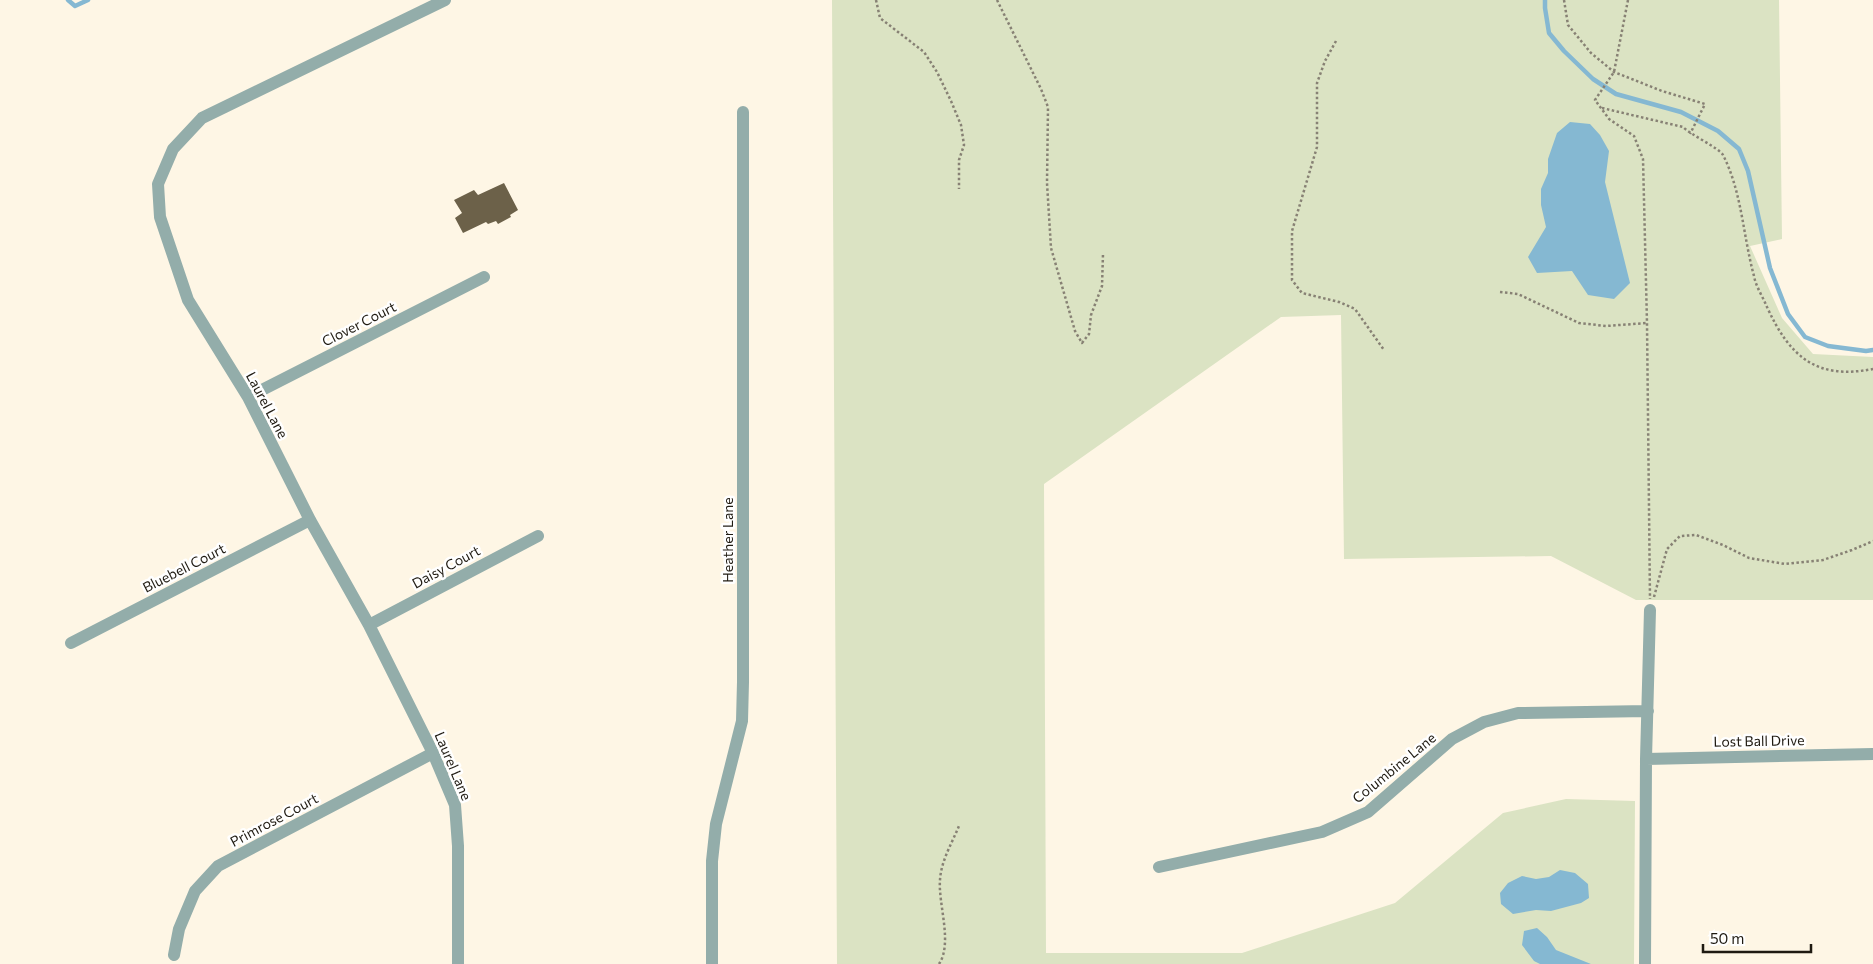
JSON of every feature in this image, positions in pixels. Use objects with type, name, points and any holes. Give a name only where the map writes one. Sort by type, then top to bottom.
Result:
[{"type":"street","name":"Laurel Lane","points":[[445,0],[202,118],[173,149],[158,184],[160,217],[188,300],[248,397],[310,520],[369,625],[433,752],[455,805],[458,846],[458,964]]},
{"type":"street","name":"Heather Lane","points":[[712,964],[712,861],[716,824],[742,721],[743,112]]},
{"type":"street","name":"Clover Court","points":[[248,397],[484,278]]},
{"type":"street","name":"Bluebell Court","points":[[71,644],[310,520]]},
{"type":"street","name":"Daisy Court","points":[[369,625],[538,536]]},
{"type":"street","points":[[1645,964],[1646,758],[1650,610]]},
{"type":"street","name":"Columbine Lane","points":[[1159,867],[1322,832],[1368,812],[1452,739],[1484,722],[1518,713],[1648,711]]},
{"type":"street","name":"Primrose Court","points":[[174,955],[179,929],[195,891],[218,866],[433,752]]},
{"type":"street","name":"Lost Ball Drive","points":[[1646,758],[1873,754]]},
{"type":"path","points":[[876,0],[880,18],[924,52],[937,72],[951,101],[961,125],[964,145],[959,160],[959,189]]},
{"type":"path","points":[[997,0],[1048,107],[1047,184],[1051,248],[1075,331],[1082,343],[1089,334],[1090,315],[1102,286],[1103,254]]},
{"type":"path","points":[[1564,0],[1568,24],[1590,53],[1614,72],[1662,91],[1705,104],[1690,134]]},
{"type":"path","points":[[1628,0],[1614,72],[1595,100],[1608,119],[1634,136],[1643,159],[1650,610]]},
{"type":"path","points":[[1336,41],[1325,61],[1318,82],[1317,147],[1292,231],[1292,280],[1302,293],[1339,302],[1355,309],[1384,350]]},
{"type":"path","points":[[1600,107],[1683,127],[1690,134],[1722,152],[1737,194],[1754,278],[1776,326],[1796,354],[1826,370],[1852,373],[1873,369]]},
{"type":"path","points":[[1500,292],[1518,294],[1580,323],[1606,326],[1647,323]]},
{"type":"path","points":[[1650,610],[1667,549],[1680,536],[1696,535],[1723,545],[1749,558],[1785,564],[1823,560],[1873,541]]},
{"type":"path","points":[[938,964],[942,959],[945,935],[940,880],[944,859],[959,826]]},
{"type":"green space","points":[[832,0],[1779,0],[1782,239],[1750,246],[1782,318],[1813,354],[1873,357],[1873,600],[1636,600],[1551,556],[1344,559],[1341,315],[1281,317],[1044,484],[1046,953],[1242,953],[1395,903],[1503,813],[1566,799],[1635,801],[1634,964],[837,964]]},
{"type":"water","points":[[1570,122],[1590,124],[1600,135],[1609,151],[1605,182],[1630,283],[1614,299],[1588,295],[1572,271],[1537,273],[1528,257],[1546,227],[1541,205],[1541,189],[1548,173],[1548,159],[1557,133]]},
{"type":"water","points":[[1560,870],[1575,873],[1588,884],[1589,898],[1581,903],[1551,911],[1536,910],[1513,914],[1501,904],[1500,893],[1508,883],[1522,876],[1536,879],[1549,877]]},
{"type":"water","points":[[1537,928],[1547,937],[1556,950],[1591,964],[1540,964],[1534,961],[1522,945],[1524,931]]},
{"type":"building","points":[[504,183],[518,210],[510,215],[511,217],[498,224],[496,221],[488,224],[486,222],[463,233],[455,218],[462,213],[454,200],[474,190],[478,195]]},
{"type":"waterway","points":[[68,0],[75,6],[88,0]]},
{"type":"waterway","points":[[1545,0],[1549,33],[1564,51],[1593,79],[1616,94],[1681,112],[1718,131],[1739,149],[1748,171],[1770,268],[1788,314],[1805,337],[1828,346],[1866,351],[1873,350]]}]
